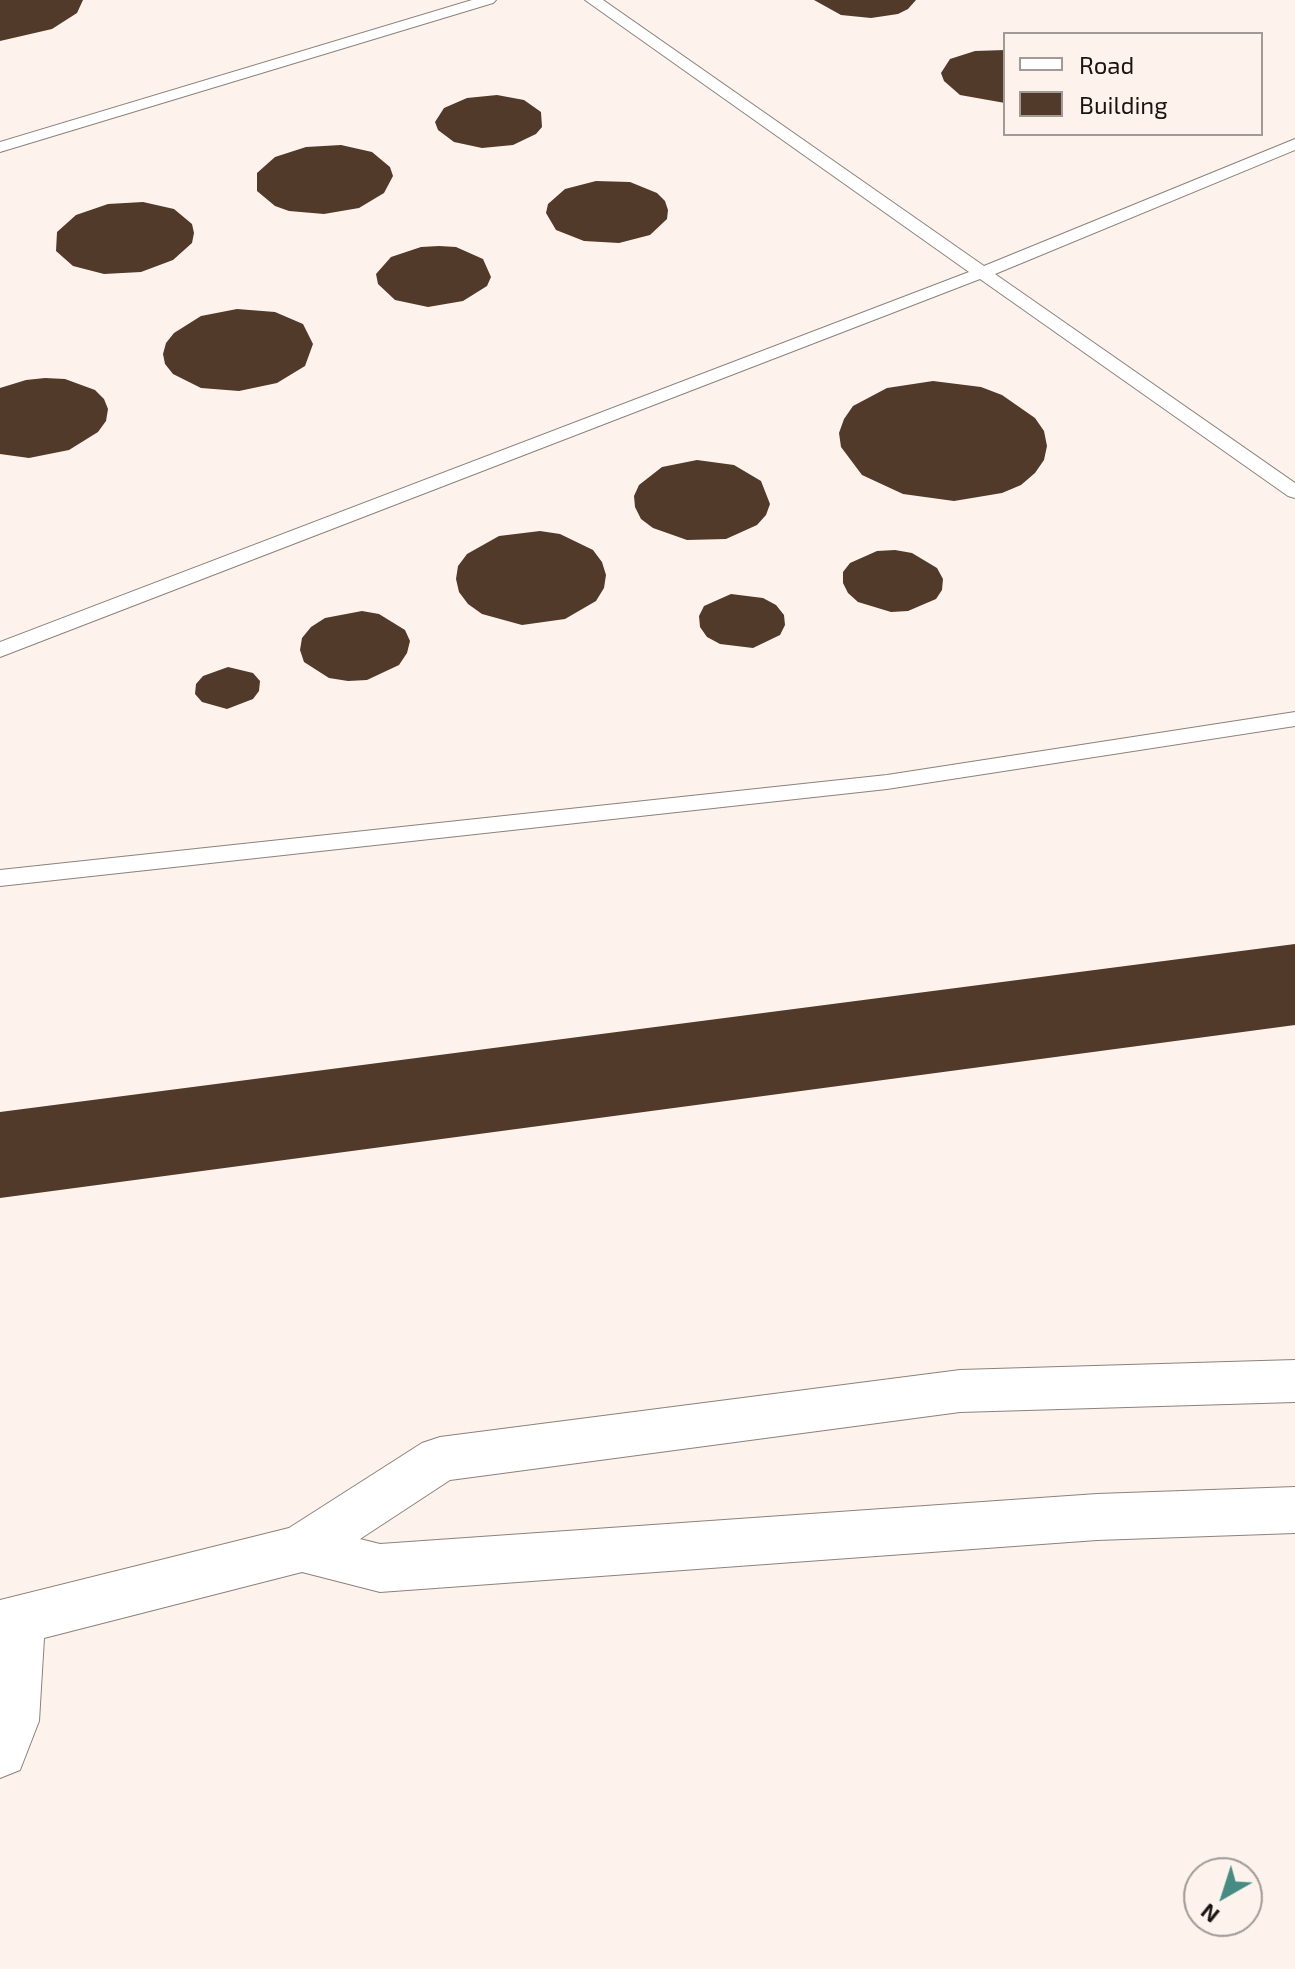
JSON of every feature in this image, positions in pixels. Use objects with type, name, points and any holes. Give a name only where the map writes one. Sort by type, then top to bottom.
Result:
[{"type":"street","points":[[0,1751],[11,1721],[9,1623],[302,1548],[440,1459],[960,1391],[1295,1381]]},
{"type":"street","points":[[302,1548],[380,1568],[1097,1517],[1295,1510]]},
{"type":"lane","points":[[0,147],[488,0]]},
{"type":"lane","points":[[593,0],[1295,492]]},
{"type":"lane","points":[[0,650],[981,273],[1295,144]]},
{"type":"lane","points":[[3,872],[887,782],[1295,719]]},
{"type":"building","points":[[0,0],[83,0],[77,13],[52,29],[0,41]]},
{"type":"building","points":[[814,0],[916,0],[898,14],[871,18],[841,15]]},
{"type":"building","points":[[1003,50],[1003,103],[960,95],[944,81],[941,73],[950,59],[975,51]]},
{"type":"building","points":[[497,95],[524,100],[541,112],[542,127],[536,134],[513,145],[482,148],[454,142],[438,130],[435,122],[444,108],[467,98]]},
{"type":"building","points":[[341,145],[372,152],[390,167],[393,176],[384,193],[359,208],[324,214],[289,211],[275,206],[257,191],[257,173],[275,157],[306,147]]},
{"type":"building","points":[[596,181],[630,182],[657,193],[665,201],[667,219],[650,235],[619,243],[584,241],[556,230],[546,213],[548,204],[565,189]]},
{"type":"building","points":[[143,202],[174,209],[192,224],[192,243],[173,260],[141,272],[104,274],[73,266],[56,251],[57,232],[76,215],[108,204]]},
{"type":"building","points":[[421,247],[456,247],[483,259],[491,277],[487,286],[463,301],[428,307],[395,300],[378,284],[376,274],[391,257]]},
{"type":"building","points":[[237,309],[275,312],[303,324],[313,344],[305,366],[277,383],[239,391],[201,388],[173,374],[165,364],[163,354],[166,343],[174,333],[201,316]]},
{"type":"building","points":[[45,378],[65,379],[95,390],[108,409],[106,421],[98,432],[69,450],[29,458],[0,454],[0,388]]},
{"type":"building","points":[[933,381],[981,387],[1002,395],[1035,418],[1044,431],[1047,446],[1044,460],[1035,473],[1021,485],[1002,493],[954,501],[903,494],[862,475],[841,447],[839,433],[853,406],[887,388]]},
{"type":"building","points":[[697,460],[734,465],[761,481],[770,504],[757,525],[726,539],[687,540],[653,528],[641,519],[634,496],[639,485],[662,467]]},
{"type":"building","points":[[540,531],[560,534],[593,550],[602,562],[606,575],[604,588],[596,601],[565,619],[522,625],[482,614],[468,604],[459,592],[456,579],[458,566],[467,554],[499,536]]},
{"type":"building","points":[[877,551],[912,553],[937,568],[943,579],[942,590],[936,599],[908,611],[891,612],[858,602],[848,593],[843,583],[843,572],[850,563]]},
{"type":"building","points":[[731,594],[763,598],[776,605],[784,615],[785,625],[780,635],[753,648],[720,644],[707,637],[700,627],[699,616],[704,606]]},
{"type":"building","points":[[362,611],[379,614],[405,630],[410,641],[399,665],[367,680],[348,681],[329,678],[304,662],[300,650],[302,638],[311,627],[325,618]]},
{"type":"building","points":[[228,667],[253,673],[260,681],[259,691],[253,699],[227,709],[202,702],[195,694],[196,684],[203,676]]},
{"type":"building","points":[[1295,944],[1295,1025],[0,1198],[0,1112]]}]
